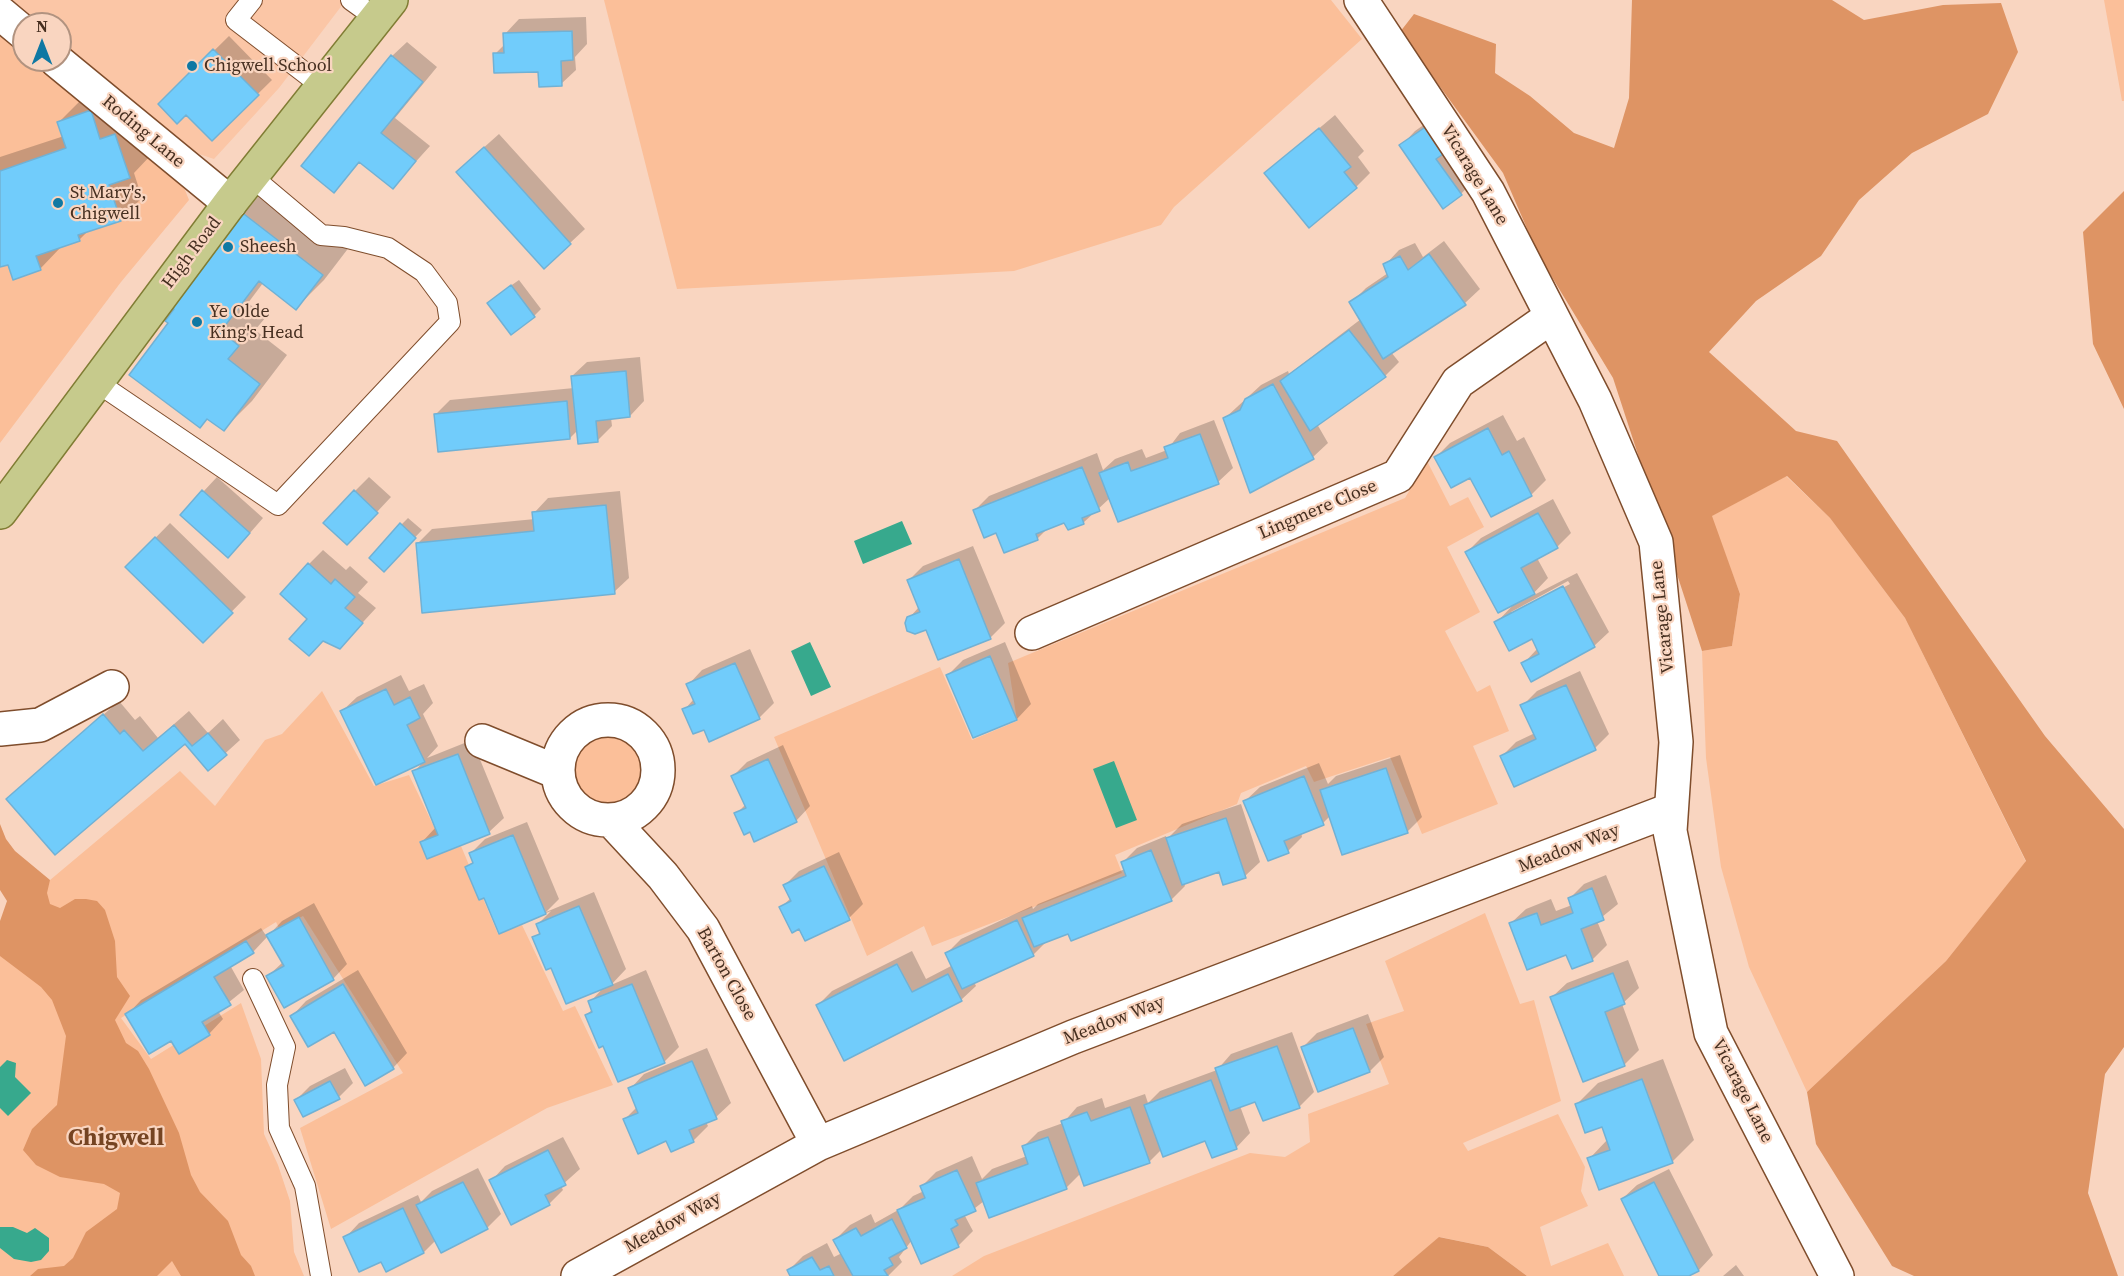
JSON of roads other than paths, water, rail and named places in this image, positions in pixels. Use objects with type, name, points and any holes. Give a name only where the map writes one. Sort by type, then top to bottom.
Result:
[{"type":"main road","name":"High Road","points":[[0,512],[95,381],[322,86],[373,6]]},
{"type":"street","name":"Vicarage Lane","points":[[1360,0],[1488,192],[1595,400],[1656,542],[1676,742],[1670,831],[1712,1033],[1837,1276]]},
{"type":"street","points":[[0,13],[12,23]]},
{"type":"street","name":"Roding Lane","points":[[72,72],[230,203]]},
{"type":"street","name":"Lingmere Close","points":[[1032,633],[1398,476],[1458,382],[1551,316]]},
{"type":"street","points":[[0,729],[40,725],[112,687]]},
{"type":"street","points":[[613,720],[630,725],[645,735],[654,750],[658,766],[657,782],[651,797],[641,809],[627,817],[612,821],[596,819],[581,813],[569,803],[561,789],[557,772],[559,755],[567,739],[580,728],[596,721],[613,720]]},
{"type":"street","points":[[482,741],[557,772]]},
{"type":"street","name":"Meadow Way","points":[[578,1276],[818,1143],[1073,1037],[1670,810]]},
{"type":"street","name":"Barton Close","points":[[612,821],[663,876],[703,929],[818,1143]]},
{"type":"lane","points":[[252,0],[236,20],[322,86]]},
{"type":"lane","points":[[95,381],[278,505],[450,322],[447,303],[424,272],[388,248],[344,237],[321,235],[252,177]]},
{"type":"lane","points":[[253,979],[285,1047],[277,1085],[279,1128],[304,1186],[321,1276]]},
{"type":"water","points":[[902,521],[912,544],[863,564],[854,541]]},
{"type":"water","points":[[810,642],[831,687],[811,696],[791,651]]},
{"type":"water","points":[[1114,761],[1137,820],[1116,828],[1093,769]]},
{"type":"water","points":[[7,1060],[16,1063],[15,1077],[31,1093],[8,1116],[0,1108],[0,1067]]},
{"type":"water","points":[[0,1227],[13,1227],[27,1233],[35,1228],[49,1238],[49,1251],[41,1260],[31,1262],[14,1259],[0,1248]]},
{"type":"place","name":"Chigwell School","points":[[192,66]]},
{"type":"place","name":"St Mary's, Chigwell","points":[[58,203]]},
{"type":"place","name":"Sheesh","points":[[228,247]]},
{"type":"place","name":"Ye Olde King's Head","points":[[197,322]]},
{"type":"district","name":"Chigwell","points":[[116,1139]]}]
